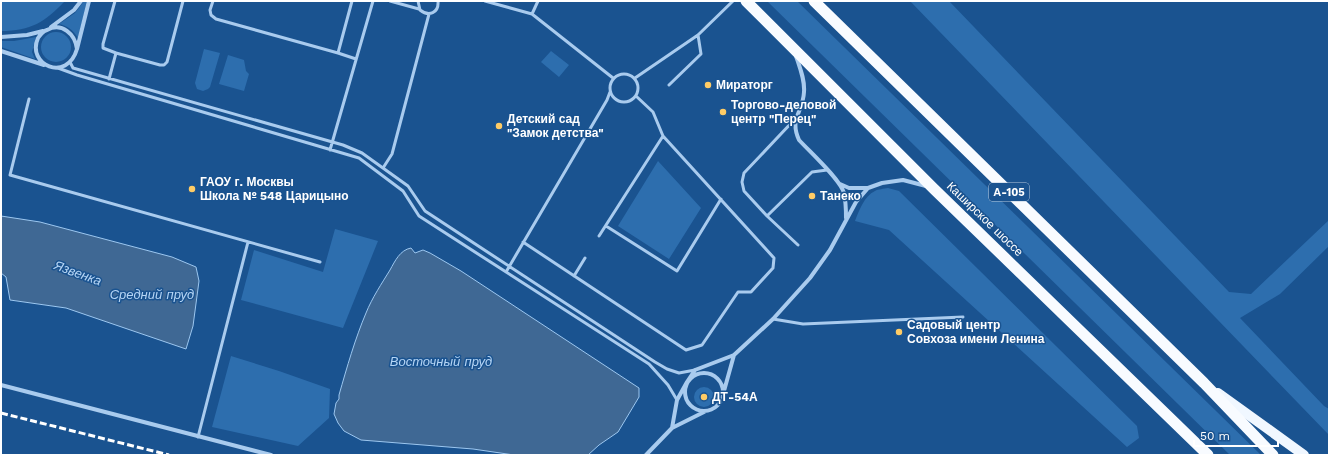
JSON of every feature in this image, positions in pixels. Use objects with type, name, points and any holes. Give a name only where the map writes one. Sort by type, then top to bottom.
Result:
[{"type":"highway","name":"Каширское шоссе","points":[[746,1],[934,189],[1208,455]]},
{"type":"highway","name":"А-105","points":[[814,1],[1204,382],[1273,455]]},
{"type":"main road","points":[[1204,382],[1304,455]]},
{"type":"street","points":[[49,67],[38,57],[36,49],[40,35],[74,10],[81,1]]},
{"type":"street","points":[[1,51],[49,67],[58,68],[66,66],[75,56],[89,1]]},
{"type":"street","points":[[1,37],[27,36],[53,27],[60,27],[67,30],[72,35],[76,42],[77,49]]},
{"type":"street","points":[[791,46],[802,73],[804,93],[794,126],[799,140],[827,170],[840,183],[849,188],[868,188],[882,183],[903,180],[934,189]]},
{"type":"street","points":[[840,183],[845,199],[846,221]]},
{"type":"street","points":[[672,428],[677,400],[695,370],[734,355],[773,319],[810,278],[830,250],[856,202],[868,188]]},
{"type":"street","points":[[646,455],[672,428],[713,409],[718,405],[722,399],[734,355]]},
{"type":"street","points":[[707,411],[694,409],[689,405],[684,394],[684,388],[687,382],[697,374],[703,372],[709,373],[720,381],[723,393]]},
{"type":"street","points":[[1,385],[271,455]]},
{"type":"lane","points":[[115,1],[103,48],[160,65],[164,65],[167,62],[183,1]]},
{"type":"lane","points":[[213,1],[210,10],[211,15],[216,19],[356,59]]},
{"type":"lane","points":[[338,53],[352,1]]},
{"type":"lane","points":[[330,150],[373,1]]},
{"type":"lane","points":[[390,1],[419,9],[423,13],[429,14],[436,10],[438,1]]},
{"type":"lane","points":[[418,1],[419,9]]},
{"type":"lane","points":[[485,1],[532,14],[613,78]]},
{"type":"lane","points":[[532,14],[538,1]]},
{"type":"lane","points":[[635,78],[698,34],[733,1]]},
{"type":"lane","points":[[383,168],[392,154],[429,14]]},
{"type":"lane","points":[[669,86],[701,54],[698,34]]},
{"type":"lane","points":[[107,84],[116,53]]},
{"type":"lane","points":[[70,62],[73,68],[332,142],[362,153],[408,186],[425,211],[655,362],[667,369],[679,372],[695,370]]},
{"type":"lane","points":[[58,68],[78,76],[358,158],[403,191],[420,216],[649,364],[664,381],[677,400]]},
{"type":"lane","points":[[506,272],[606,100],[610,92],[613,78],[622,74],[631,75],[635,78],[639,87],[636,96],[624,103],[615,100],[610,92]]},
{"type":"lane","points":[[523,242],[686,350],[702,345],[738,292],[751,292],[773,268],[774,258],[663,136],[653,112],[636,96]]},
{"type":"lane","points":[[29,99],[10,175],[320,262]]},
{"type":"lane","points":[[796,119],[744,173],[742,182],[744,191],[767,216],[798,244]]},
{"type":"lane","points":[[599,236],[663,136]]},
{"type":"lane","points":[[767,216],[812,172],[827,170]]},
{"type":"lane","points":[[606,226],[677,271],[720,199]]},
{"type":"lane","points":[[198,437],[248,242]]},
{"type":"lane","points":[[574,276],[585,258]]},
{"type":"lane","points":[[773,319],[803,324],[963,317]]},
{"type":"shaded area","points":[[1,1],[65,1],[51,15],[37,24],[12,31],[1,31]]},
{"type":"shaded area","points":[[84,1],[87,1],[78,38],[70,29],[59,24],[75,13]]},
{"type":"shaded area","points":[[767,1],[797,1],[1261,455],[1230,455]]},
{"type":"shaded area","points":[[910,1],[949,1],[1229,292],[1251,294],[1329,220],[1329,246],[1280,294],[1240,318],[1324,406],[1329,409],[1329,435]]},
{"type":"shaded area","points":[[56,32],[66,37],[71,47],[66,57],[56,62],[46,57],[41,47],[46,37]]},
{"type":"shaded area","points":[[36,37],[32,52],[35,59],[1,47],[1,41],[14,41]]},
{"type":"shaded area","points":[[204,49],[220,53],[210,87],[203,91],[197,89],[195,83]]},
{"type":"shaded area","points":[[551,51],[569,65],[559,77],[541,62]]},
{"type":"shaded area","points":[[228,55],[244,60],[246,71],[249,74],[244,91],[219,84]]},
{"type":"shaded area","points":[[658,161],[701,208],[669,259],[618,226]]},
{"type":"shaded area","points":[[888,188],[899,191],[1137,426],[1139,438],[1127,447],[889,230],[855,221],[862,204],[871,193],[876,190]]},
{"type":"shaded area","points":[[335,229],[378,241],[343,328],[241,300],[254,250],[323,272]]},
{"type":"shaded area","points":[[231,356],[330,389],[329,418],[298,446],[212,427]]},
{"type":"shaded area","points":[[704,387],[711,390],[714,397],[711,404],[704,407],[697,404],[694,397],[697,390]]},
{"type":"water","name":"Средний пруд","points":[[1,216],[40,222],[172,257],[196,267],[199,281],[193,326],[186,349],[66,308],[10,300],[6,277],[1,273]]},
{"type":"water","name":"Восточный пруд","points":[[411,248],[415,253],[423,250],[430,253],[461,271],[639,388],[639,397],[618,432],[599,445],[588,455],[514,455],[473,449],[361,440],[344,431],[334,414],[336,403],[339,399],[358,333],[371,302],[396,260],[401,253]]},
{"type":"railway","points":[[1,413],[169,455]]},
{"type":"place","name":"Мираторг","points":[[708,85]]},
{"type":"place","name":"Торгово-деловой центр \"Перец\"","points":[[723,112]]},
{"type":"place","name":"Детский сад \"Замок детства\"","points":[[499,126]]},
{"type":"place","name":"ГАОУ г. Москвы Школа № 548 Царицыно","points":[[192,189]]},
{"type":"place","name":"Танеко","points":[[812,196]]},
{"type":"place","name":"Садовый центр Совхоза имени Ленина","points":[[899,332]]},
{"type":"place","name":"ДТ-54А","points":[[704,397]]},
{"type":"water label","name":"Язвенка","points":[[78,273]]}]
